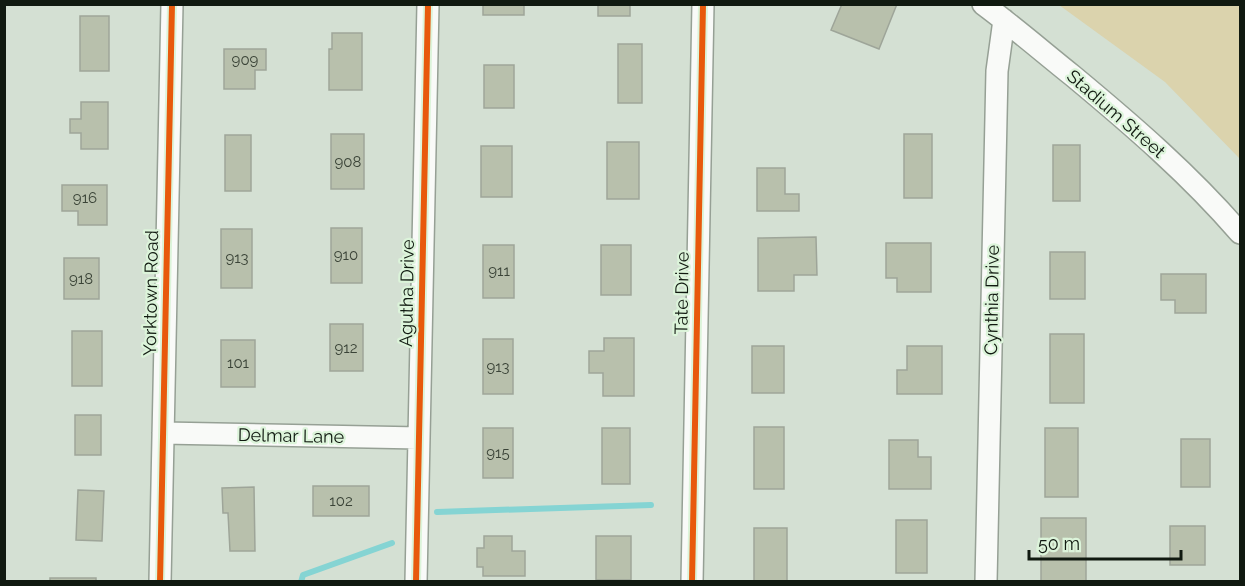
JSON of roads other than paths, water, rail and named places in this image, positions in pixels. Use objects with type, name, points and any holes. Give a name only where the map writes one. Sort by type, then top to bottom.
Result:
[{"type":"street","name":"Yorktown Road","points":[[160,582],[172,4]]},
{"type":"street","name":"Agutha Drive","points":[[416,582],[429,4]]},
{"type":"street","name":"Tate Drive","points":[[692,582],[703,4]]},
{"type":"street","name":"Stadium Street","points":[[983,4],[1099,98],[1164,155],[1220,209],[1240,233]]},
{"type":"street","name":"Cynthia Drive","points":[[986,582],[997,72],[1004,20]]},
{"type":"street","name":"Delmar Lane","points":[[163,434],[419,438]]},
{"type":"waterway","points":[[437,512],[651,505]]},
{"type":"waterway","points":[[301,582],[303,575],[392,543]]}]
